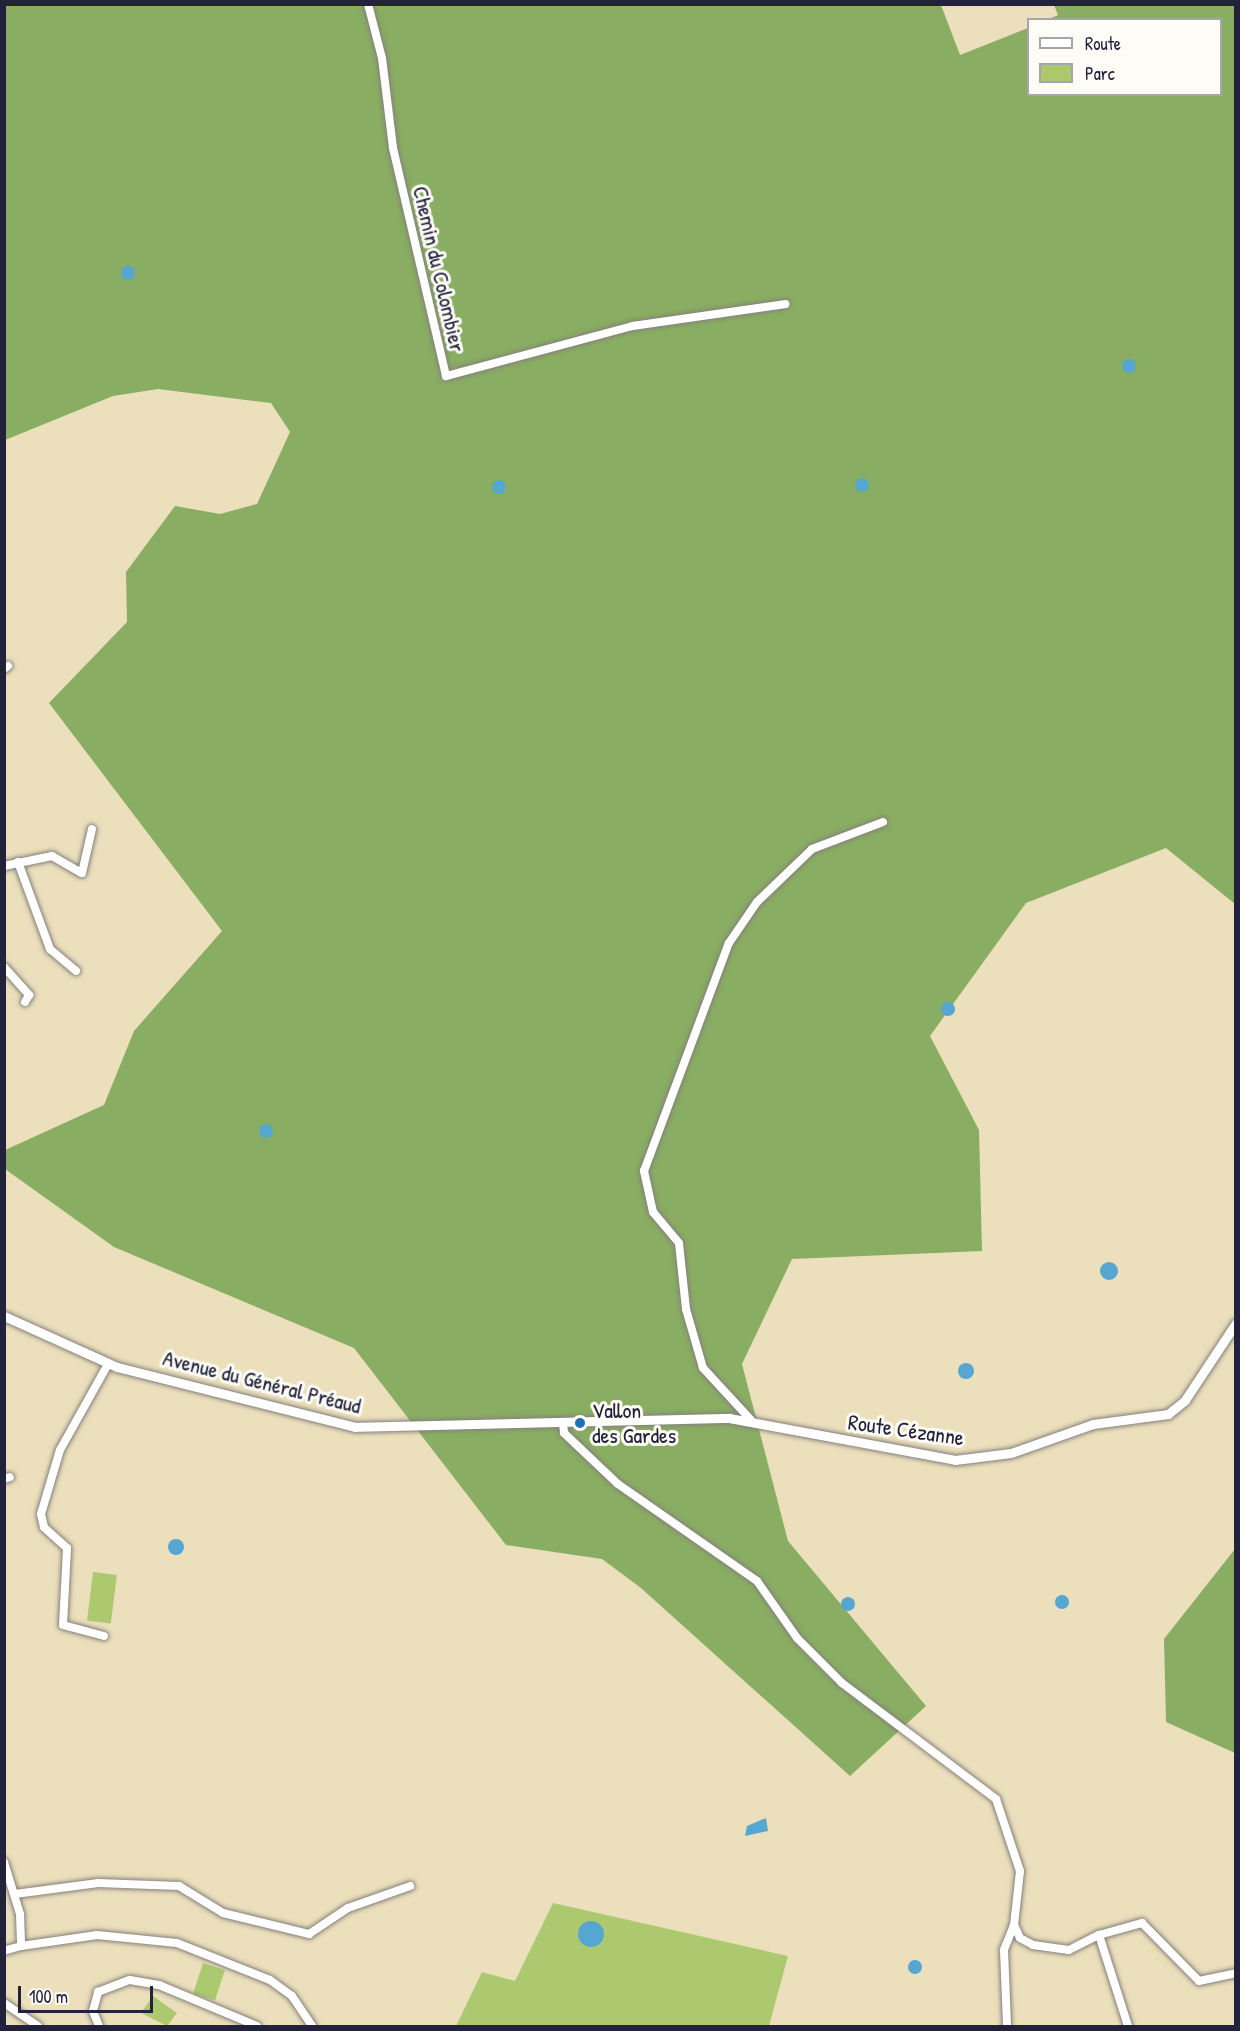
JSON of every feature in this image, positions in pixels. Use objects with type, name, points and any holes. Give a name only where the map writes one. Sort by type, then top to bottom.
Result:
[{"type":"street","name":"Chemin du Colombier","points":[[368,4],[382,58],[393,148],[446,376],[633,326],[785,304]]},
{"type":"street","points":[[750,1420],[703,1368],[686,1309],[679,1243],[653,1212],[644,1171],[650,1142],[675,1097],[696,1024],[729,943],[746,918],[812,849],[883,822]]},
{"type":"street","points":[[4,866],[52,856],[82,873],[92,829]]},
{"type":"street","points":[[18,862],[50,949],[76,971]]},
{"type":"street","points":[[4,967],[29,995],[25,1002]]},
{"type":"street","name":"Avenue du Général Préaud","points":[[4,1316],[108,1364],[355,1427],[665,1419]]},
{"type":"street","name":"Route Cézanne","points":[[665,1419],[750,1420],[955,1460],[1011,1453],[1093,1424],[1168,1414],[1185,1400],[1236,1323]]},
{"type":"street","points":[[104,1636],[63,1625],[67,1548],[44,1527],[40,1514],[60,1450],[108,1364]]},
{"type":"street","points":[[563,1423],[564,1433],[618,1484],[757,1581],[797,1638],[842,1683],[996,1799],[1020,1870],[1014,1925],[1004,1950],[1007,2026]]},
{"type":"street","points":[[4,1862],[8,1886],[15,1894],[21,1946]]},
{"type":"street","points":[[15,1894],[98,1883],[179,1886],[223,1913],[309,1934],[348,1908],[410,1886]]},
{"type":"street","points":[[1014,1925],[1020,1938],[1032,1945],[1069,1950],[1099,1935],[1143,1923],[1199,1981],[1236,1973]]},
{"type":"street","points":[[4,1951],[21,1946],[97,1935],[177,1943],[270,1980],[292,1996],[312,2026]]},
{"type":"street","points":[[1099,1935],[1128,2026]]},
{"type":"street","points":[[99,2026],[93,2010],[98,1992],[130,1980],[159,1985],[257,2026]]},
{"type":"street","points":[[5,2005],[38,2026]]},
{"type":"green space","points":[[5,5],[941,5],[960,55],[1027,28],[1027,96],[1222,96],[1222,18],[1051,18],[1058,15],[1054,5],[1235,5],[1235,904],[1166,848],[1026,903],[930,1036],[979,1130],[982,1251],[792,1259],[742,1364],[788,1541],[926,1706],[850,1776],[641,1588],[602,1559],[506,1545],[354,1348],[114,1247],[5,1169],[5,1150],[104,1105],[134,1031],[222,931],[49,703],[127,622],[126,572],[175,506],[220,514],[257,504],[290,432],[271,403],[158,389],[113,396],[5,440]]},
{"type":"green space","points":[[1235,1549],[1235,1753],[1166,1722],[1164,1639]]},
{"type":"green space","points":[[93,1572],[117,1575],[111,1624],[87,1621]]},
{"type":"green space","points":[[553,1903],[788,1956],[769,2026],[456,2026],[482,1972],[515,1981]]},
{"type":"green space","points":[[203,1963],[225,1970],[215,2001],[193,1993]]},
{"type":"green space","points":[[153,1996],[177,2013],[167,2026],[141,2013]]},
{"type":"water","points":[[128,266],[133,268],[135,273],[133,278],[128,280],[123,278],[121,273],[123,268]]},
{"type":"water","points":[[1129,359],[1134,361],[1136,366],[1134,371],[1129,373],[1124,371],[1122,366],[1124,361]]},
{"type":"water","points":[[859,478],[865,478],[869,485],[865,492],[859,492],[855,488],[855,482]]},
{"type":"water","points":[[499,480],[504,482],[506,487],[504,492],[499,494],[494,492],[492,487],[494,482]]},
{"type":"water","points":[[948,1002],[953,1004],[955,1009],[953,1014],[948,1016],[943,1014],[941,1009],[943,1004]]},
{"type":"water","points":[[266,1124],[271,1126],[273,1131],[271,1136],[266,1138],[261,1136],[259,1131],[261,1126]]},
{"type":"water","points":[[1105,1262],[1113,1262],[1118,1267],[1116,1278],[1105,1280],[1100,1275],[1100,1267]]},
{"type":"water","points":[[966,1363],[972,1365],[974,1371],[972,1377],[966,1379],[960,1377],[958,1371],[960,1365]]},
{"type":"water","points":[[176,1539],[184,1547],[176,1555],[168,1547]]},
{"type":"water","points":[[1062,1595],[1067,1597],[1069,1602],[1067,1607],[1062,1609],[1057,1607],[1055,1602],[1057,1597]]},
{"type":"water","points":[[845,1597],[851,1597],[855,1604],[851,1611],[845,1611],[841,1607],[841,1601]]},
{"type":"water","points":[[766,1818],[768,1831],[745,1836],[747,1826]]},
{"type":"water","points":[[591,1921],[600,1925],[604,1934],[600,1943],[591,1947],[582,1943],[578,1934],[582,1925]]},
{"type":"water","points":[[912,1960],[918,1960],[922,1967],[918,1974],[912,1974],[908,1970],[908,1964]]},
{"type":"place","name":"Vallon des Gardes","points":[[580,1423]]}]
